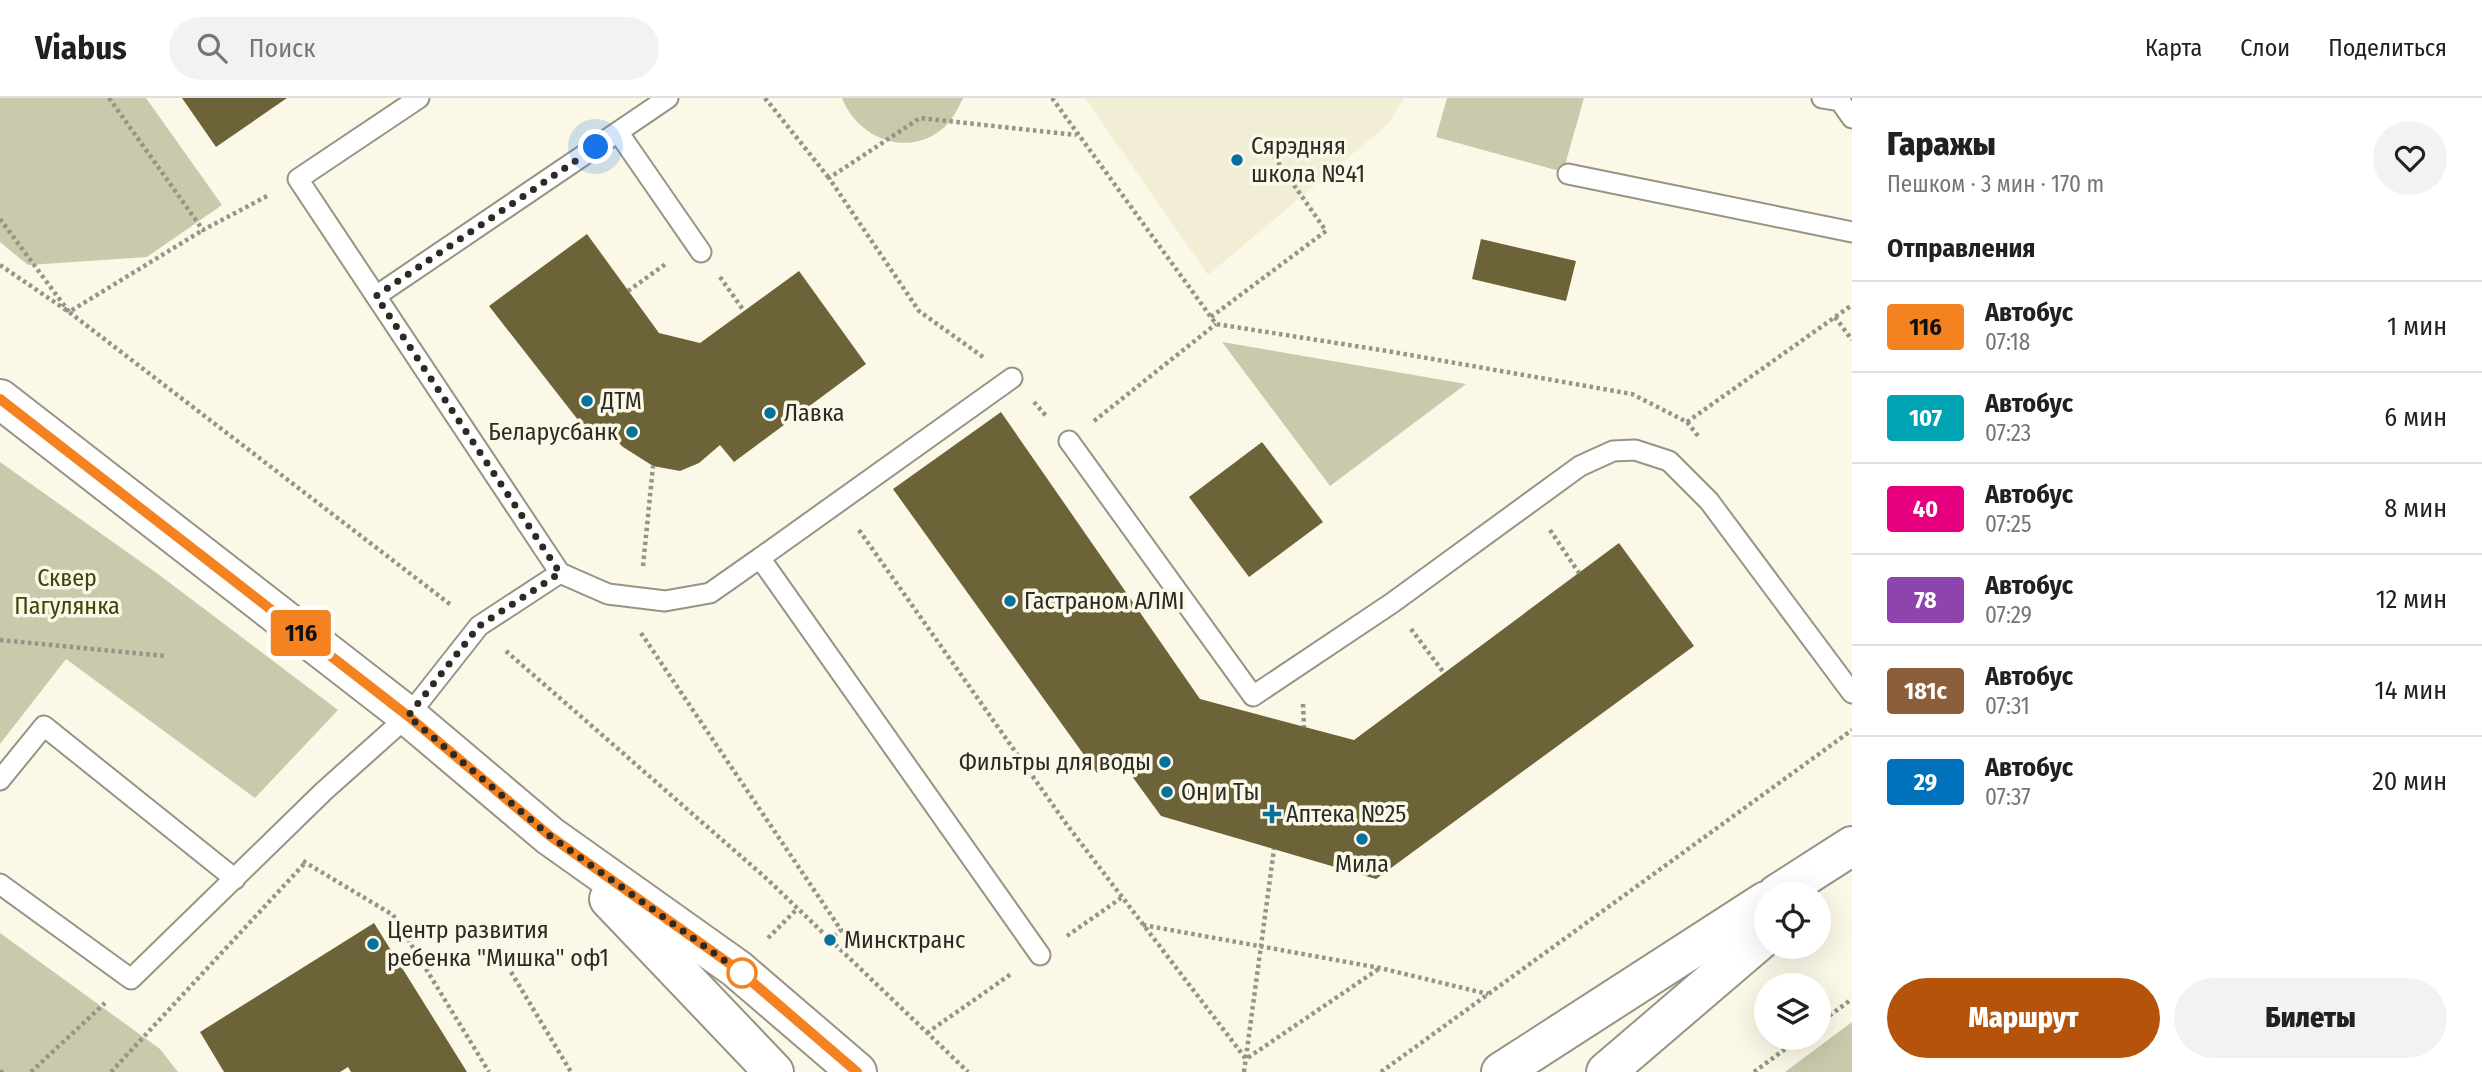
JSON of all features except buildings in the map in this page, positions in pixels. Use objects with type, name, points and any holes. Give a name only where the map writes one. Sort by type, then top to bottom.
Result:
[{"type":"main road","points":[[0,398],[408,716],[550,836],[737,969],[857,1072]]},
{"type":"main road","points":[[550,836],[774,1072]]},
{"type":"main road","points":[[1796,882],[1852,846]]},
{"type":"main road","points":[[1828,882],[1852,861]]},
{"type":"main road","points":[[1501,1072],[1754,909]]},
{"type":"main road","points":[[1606,1072],[1754,945]]},
{"type":"lane","points":[[419,98],[298,179],[560,573],[608,594],[665,601],[710,593],[1012,378]]},
{"type":"lane","points":[[376,296],[668,98]]},
{"type":"lane","points":[[1822,98],[1840,101],[1852,118]]},
{"type":"lane","points":[[618,132],[698,247]]},
{"type":"lane","points":[[1567,174],[1852,232]]},
{"type":"lane","points":[[1069,441],[1252,696],[1392,603],[1580,466],[1613,451],[1635,450],[1669,461],[1709,501],[1852,693]]},
{"type":"lane","points":[[760,558],[1040,955]]},
{"type":"lane","points":[[0,884],[131,979],[324,791],[408,716],[479,626],[560,573]]},
{"type":"lane","points":[[0,780],[44,726],[235,878]]},
{"type":"path","points":[[109,98],[204,230]]},
{"type":"path","points":[[765,98],[829,178],[919,310],[1012,378],[1069,441],[1216,324]]},
{"type":"path","points":[[1052,98],[1216,324],[1632,394],[1687,422],[1852,305]]},
{"type":"path","points":[[829,178],[920,118],[1077,135]]},
{"type":"path","points":[[1211,317],[1326,231],[1273,155]]},
{"type":"path","points":[[69,312],[204,230],[298,179]]},
{"type":"path","points":[[0,219],[69,312]]},
{"type":"path","points":[[628,291],[698,247]]},
{"type":"path","points":[[0,265],[69,312],[479,626],[767,879],[968,1072]]},
{"type":"path","points":[[1835,317],[1852,340]]},
{"type":"path","points":[[653,466],[638,630],[841,930],[830,940]]},
{"type":"path","points":[[839,502],[1067,825],[1246,1059]]},
{"type":"path","points":[[1531,503],[1579,573]]},
{"type":"path","points":[[1392,603],[1444,673]]},
{"type":"path","points":[[0,640],[165,656]]},
{"type":"path","points":[[1381,1072],[1852,730]]},
{"type":"path","points":[[276,838],[305,863],[393,915],[489,1072]]},
{"type":"path","points":[[1244,1072],[1273,849]]},
{"type":"path","points":[[111,1072],[305,863]]},
{"type":"path","points":[[1142,924],[1380,968],[1488,994]]},
{"type":"path","points":[[1246,1059],[1380,968]]},
{"type":"path","points":[[511,972],[570,1072]]},
{"type":"path","points":[[31,1072],[131,979]]},
{"type":"path","points":[[1831,1014],[1852,999]]},
{"type":"path","points":[[1754,1072],[1784,1050]]},
{"type":"shaded area","name":"Сярэдняя школа №41","points":[[1085,98],[1404,98],[1387,125],[1208,275]]},
{"type":"green space","points":[[0,98],[146,98],[222,205],[147,257],[28,265],[0,242]]},
{"type":"green space","points":[[842,98],[963,98],[951,120],[941,130],[927,138],[898,142],[870,133],[849,112]]},
{"type":"green space","points":[[1447,98],[1584,98],[1563,172],[1436,137]]},
{"type":"green space","points":[[1222,342],[1466,384],[1330,486]]},
{"type":"green space","name":"Сквер Пагулянка","points":[[0,462],[158,574],[338,710],[255,798],[66,659],[0,744]]},
{"type":"green space","points":[[0,933],[160,1049],[178,1072],[0,1072]]},
{"type":"green space","points":[[1852,1022],[1852,1072],[1785,1072],[1814,1050],[1831,1050],[1831,1038]]},
{"type":"bus line","name":"116","points":[[0,399],[408,716],[550,836],[737,969],[857,1072]]},
{"type":"place","name":"Сярэдняя школа №41","points":[[1237,160]]},
{"type":"place","name":"ДТМ","points":[[587,401]]},
{"type":"place","name":"Лавка","points":[[770,413]]},
{"type":"place","name":"Беларусбанк","points":[[632,432]]},
{"type":"place","name":"Гастраном АЛМІ","points":[[1010,601]]},
{"type":"place","name":"Фильтры для воды","points":[[1165,762]]},
{"type":"place","name":"Он и Ты","points":[[1167,792]]},
{"type":"place","name":"Аптека №25","points":[[1272,814]]},
{"type":"place","name":"Мила","points":[[1362,839]]},
{"type":"place","name":"Минсктранс","points":[[830,940]]},
{"type":"place","name":"Центр развития ребенка \"Мишка\" оф1","points":[[373,944]]},
{"type":"route","points":[[596,147],[376,296],[560,573],[479,626],[408,716],[550,836],[742,973]]}]
